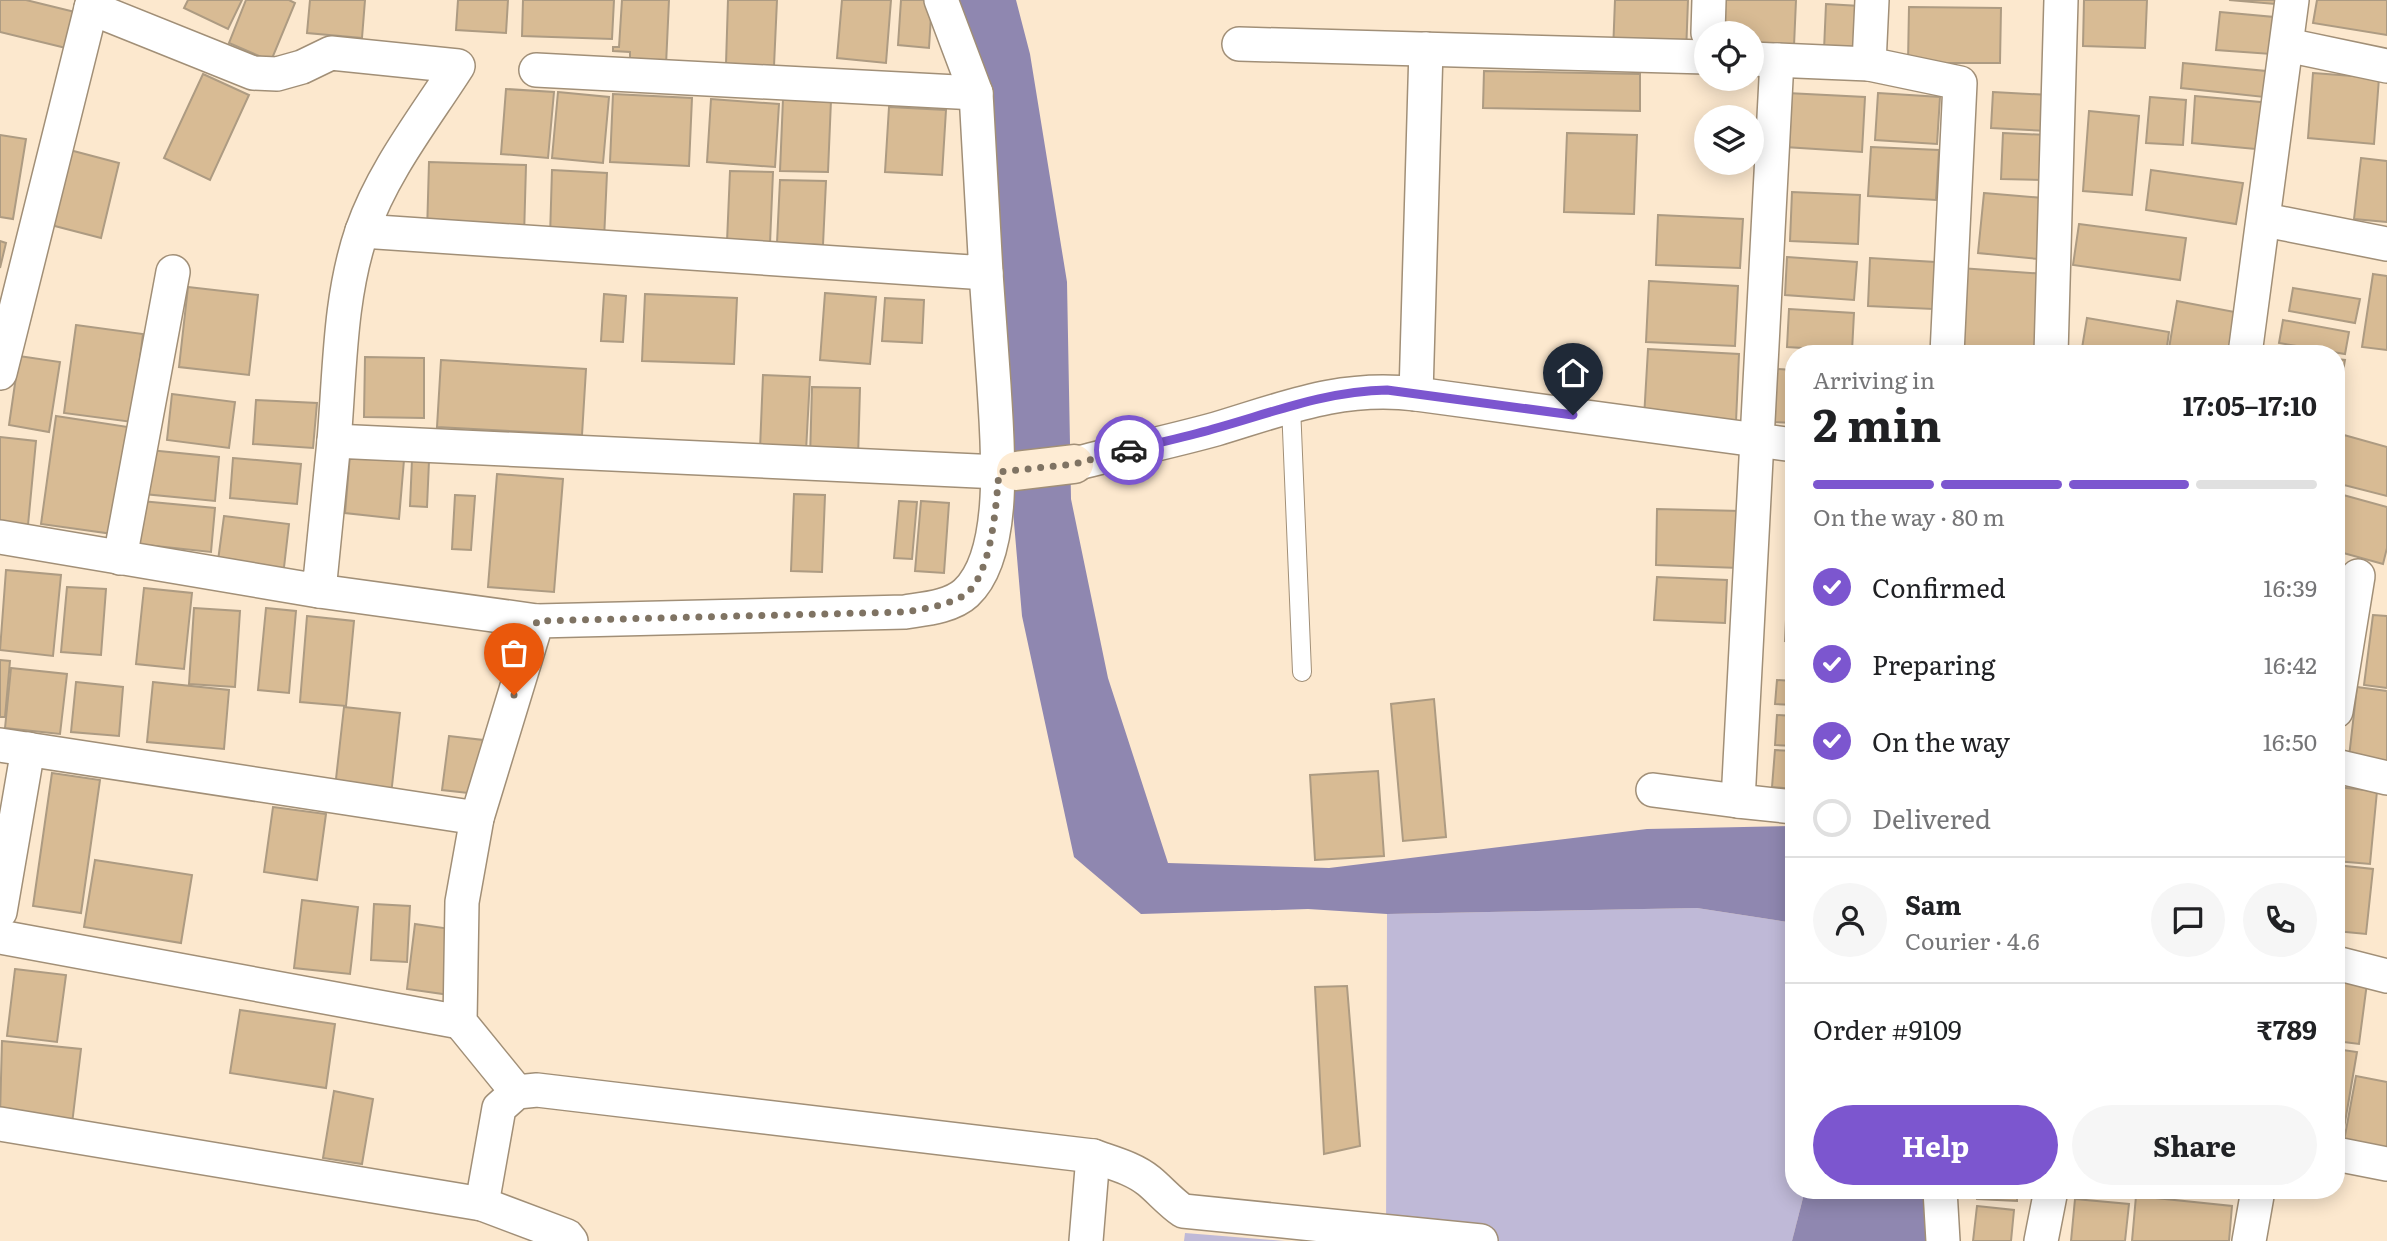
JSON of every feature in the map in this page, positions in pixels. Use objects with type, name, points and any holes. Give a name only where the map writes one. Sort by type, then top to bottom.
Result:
[{"type":"street","points":[[0,537],[319,592],[537,621],[905,612],[939,606],[965,595],[978,577],[990,547],[1007,471],[986,273],[976,93],[941,0]]},
{"type":"street","points":[[1708,21],[1709,0]]},
{"type":"street","points":[[1868,64],[1872,0]]},
{"type":"street","points":[[2051,345],[2061,0]]},
{"type":"street","points":[[2246,345],[2292,0]]},
{"type":"street","points":[[0,373],[92,4],[253,73],[277,74],[302,67],[331,53],[458,66],[385,178],[362,231],[346,296],[319,592]]},
{"type":"street","points":[[1238,44],[1694,57]]},
{"type":"street","points":[[2287,45],[2387,66]]},
{"type":"street","points":[[1416,394],[1426,49]]},
{"type":"street","points":[[1764,59],[1868,64],[1961,83],[1947,345]]},
{"type":"street","points":[[536,70],[976,93]]},
{"type":"street","points":[[1738,801],[1757,440],[1763,91]]},
{"type":"street","points":[[2264,220],[2387,244]]},
{"type":"street","points":[[362,231],[986,273]]},
{"type":"street","points":[[120,558],[173,272]]},
{"type":"street","points":[[334,441],[1007,471],[1074,464],[1338,394],[1387,390],[1785,444]]},
{"type":"street","points":[[2345,660],[2360,577]]},
{"type":"street","points":[[517,1092],[460,1022],[462,901],[477,818],[537,621]]},
{"type":"street","points":[[0,912],[14,747],[477,818]]},
{"type":"street","points":[[2345,768],[2387,778]]},
{"type":"street","points":[[1653,790],[1785,806]]},
{"type":"street","points":[[0,937],[460,1022]]},
{"type":"street","points":[[2345,965],[2387,976]]},
{"type":"street","points":[[482,1205],[499,1108],[517,1092],[537,1090],[1093,1156],[1130,1169],[1183,1211],[1481,1241]]},
{"type":"street","points":[[0,1124],[482,1205],[567,1236],[571,1241]]},
{"type":"street","points":[[1086,1241],[1093,1156]]},
{"type":"street","points":[[2345,1156],[2387,1164]]},
{"type":"street","points":[[1941,1199],[1943,1241]]},
{"type":"street","points":[[2041,1241],[2049,1199]]},
{"type":"street","points":[[2249,1241],[2256,1199]]},
{"type":"lane","points":[[1291,406],[1303,672]]},
{"type":"shaded area","points":[[958,0],[1016,0],[1030,54],[1067,282],[1071,499],[1108,678],[1168,863],[1329,868],[1647,829],[1785,826],[1785,922],[1697,908],[1387,914],[1308,909],[1141,914],[1074,857],[1022,616],[1003,394],[1005,295],[994,175]]},
{"type":"shaded area","points":[[1697,908],[1785,922],[1785,1199],[1803,1199],[1792,1241],[1386,1241],[1387,914]]},
{"type":"shaded area","points":[[1803,1199],[1927,1199],[1929,1241],[1792,1241]]},
{"type":"shaded area","points":[[1185,1233],[1285,1241],[1184,1241]]},
{"type":"building","points":[[0,0],[26,0],[79,13],[70,49],[0,32]]},
{"type":"building","points":[[188,0],[242,0],[228,29],[184,8]]},
{"type":"building","points":[[246,0],[289,0],[295,3],[271,61],[229,43]]},
{"type":"building","points":[[310,0],[365,0],[362,38],[307,33]]},
{"type":"building","points":[[458,0],[508,0],[506,33],[456,30]]},
{"type":"building","points":[[523,0],[614,0],[612,39],[522,36]]},
{"type":"building","points":[[622,0],[669,0],[666,65],[630,64],[630,52],[613,51],[613,47],[619,47]]},
{"type":"building","points":[[728,0],[777,0],[774,66],[726,64]]},
{"type":"building","points":[[842,0],[891,0],[886,63],[837,58]]},
{"type":"building","points":[[901,0],[932,0],[929,48],[898,45]]},
{"type":"building","points":[[1615,0],[1688,0],[1686,54],[1613,52]]},
{"type":"building","points":[[1722,0],[1796,0],[1794,46],[1764,45],[1764,21],[1721,21]]},
{"type":"building","points":[[2084,0],[2147,0],[2145,48],[2083,46]]},
{"type":"building","points":[[2229,0],[2276,0],[2275,4]]},
{"type":"building","points":[[2317,0],[2387,0],[2387,35],[2313,23]]},
{"type":"building","points":[[1826,4],[1860,6],[1858,51],[1824,50]]},
{"type":"building","points":[[1909,7],[2001,8],[2000,63],[1908,63]]},
{"type":"building","points":[[2220,12],[2274,17],[2271,54],[2216,50]]},
{"type":"building","points":[[2183,63],[2266,71],[2264,97],[2181,88]]},
{"type":"building","points":[[1484,71],[1640,74],[1640,111],[1483,108]]},
{"type":"building","points":[[2313,73],[2379,78],[2374,144],[2308,138]]},
{"type":"building","points":[[203,74],[249,95],[210,180],[164,158]]},
{"type":"building","points":[[506,89],[554,92],[548,158],[501,154]]},
{"type":"building","points":[[558,92],[609,97],[603,163],[552,158]]},
{"type":"building","points":[[1993,92],[2050,95],[2048,131],[1991,128]]},
{"type":"building","points":[[1787,93],[1865,97],[1862,152],[1785,147]]},
{"type":"building","points":[[1878,93],[1940,97],[1937,144],[1875,140]]},
{"type":"building","points":[[613,94],[692,98],[689,166],[610,162]]},
{"type":"building","points":[[2195,96],[2271,103],[2266,150],[2192,143]]},
{"type":"building","points":[[2150,97],[2186,100],[2183,145],[2146,143]]},
{"type":"building","points":[[711,99],[779,104],[775,167],[707,162]]},
{"type":"building","points":[[783,99],[831,100],[828,172],[780,171]]},
{"type":"building","points":[[889,107],[946,110],[942,175],[885,172]]},
{"type":"building","points":[[2089,111],[2139,116],[2132,195],[2083,191]]},
{"type":"building","points":[[1567,133],[1637,135],[1634,214],[1564,212]]},
{"type":"building","points":[[2003,133],[2047,135],[2045,180],[2001,179]]},
{"type":"building","points":[[0,135],[26,139],[13,219],[0,217]]},
{"type":"building","points":[[1871,147],[1939,150],[1936,200],[1868,196]]},
{"type":"building","points":[[66,149],[119,163],[101,238],[47,224]]},
{"type":"building","points":[[2361,158],[2387,161],[2387,222],[2354,219]]},
{"type":"building","points":[[429,162],[526,165],[524,237],[427,233]]},
{"type":"building","points":[[552,170],[607,173],[604,240],[550,237]]},
{"type":"building","points":[[2151,170],[2243,183],[2236,224],[2146,210]]},
{"type":"building","points":[[730,171],[773,172],[770,244],[727,242]]},
{"type":"building","points":[[780,180],[826,181],[823,245],[777,243]]},
{"type":"building","points":[[1792,192],[1860,195],[1858,244],[1790,241]]},
{"type":"building","points":[[1984,193],[2043,198],[2038,259],[1978,253]]},
{"type":"building","points":[[1658,215],[1743,219],[1740,268],[1656,265]]},
{"type":"building","points":[[2079,224],[2186,238],[2180,280],[2073,265]]},
{"type":"building","points":[[0,241],[6,243],[0,268]]},
{"type":"building","points":[[1787,257],[1857,262],[1854,300],[1785,295]]},
{"type":"building","points":[[1870,258],[1935,262],[1933,309],[1868,306]]},
{"type":"building","points":[[1960,268],[2045,274],[2041,345],[1955,345]]},
{"type":"building","points":[[2373,274],[2387,276],[2387,350],[2362,347]]},
{"type":"building","points":[[1649,281],[1738,286],[1735,346],[1646,342]]},
{"type":"building","points":[[188,287],[258,295],[249,375],[179,367]]},
{"type":"building","points":[[2293,288],[2360,299],[2355,323],[2289,311]]},
{"type":"building","points":[[825,293],[876,297],[870,364],[820,360]]},
{"type":"building","points":[[604,294],[626,296],[623,342],[601,341]]},
{"type":"building","points":[[645,294],[737,298],[734,364],[642,361]]},
{"type":"building","points":[[885,298],[924,300],[922,343],[882,341]]},
{"type":"building","points":[[2177,301],[2245,314],[2240,345],[2170,345]]},
{"type":"building","points":[[1789,309],[1854,313],[1852,345],[1787,345]]},
{"type":"building","points":[[2087,318],[2169,332],[2167,345],[2082,345]]},
{"type":"building","points":[[2283,320],[2349,332],[2345,354],[2345,345],[2279,343]]},
{"type":"building","points":[[76,325],[143,334],[132,422],[64,413]]},
{"type":"building","points":[[1648,349],[1739,354],[1736,422],[1644,418]]},
{"type":"building","points":[[19,356],[60,362],[49,432],[9,425]]},
{"type":"building","points":[[365,357],[424,358],[424,418],[364,417]]},
{"type":"building","points":[[441,360],[586,369],[582,435],[437,427]]},
{"type":"building","points":[[1776,369],[1785,370],[1785,423],[1772,422]]},
{"type":"building","points":[[763,375],[810,377],[806,451],[760,449]]},
{"type":"building","points":[[812,387],[860,388],[858,459],[810,458]]},
{"type":"building","points":[[172,394],[235,402],[229,448],[167,440]]},
{"type":"building","points":[[256,400],[317,403],[313,448],[253,444]]},
{"type":"building","points":[[56,416],[128,427],[113,534],[41,524]]},
{"type":"building","points":[[2345,435],[2387,447],[2387,496],[2345,485]]},
{"type":"building","points":[[0,437],[36,441],[28,525],[0,522]]},
{"type":"building","points":[[149,450],[219,457],[215,501],[144,494]]},
{"type":"building","points":[[350,455],[404,460],[399,519],[345,513]]},
{"type":"building","points":[[233,458],[301,464],[297,504],[230,498]]},
{"type":"building","points":[[412,460],[429,461],[427,507],[410,506]]},
{"type":"building","points":[[497,474],[563,479],[554,592],[488,587]]},
{"type":"building","points":[[794,494],[825,495],[822,572],[791,571]]},
{"type":"building","points":[[455,495],[475,496],[471,550],[452,549]]},
{"type":"building","points":[[2345,495],[2387,507],[2387,548],[2383,564],[2345,553]]},
{"type":"building","points":[[141,501],[215,508],[211,552],[137,544]]},
{"type":"building","points":[[899,501],[917,502],[912,559],[894,558]]},
{"type":"building","points":[[921,501],[949,503],[944,573],[915,571]]},
{"type":"building","points":[[1657,509],[1741,511],[1739,568],[1656,565]]},
{"type":"building","points":[[224,516],[289,524],[283,576],[217,568]]},
{"type":"building","points":[[6,570],[61,575],[53,656],[0,650]]},
{"type":"building","points":[[1657,577],[1727,580],[1725,623],[1654,620]]},
{"type":"building","points":[[67,587],[106,589],[101,655],[61,652]]},
{"type":"building","points":[[144,588],[192,593],[184,669],[136,664]]},
{"type":"building","points":[[194,608],[240,611],[235,687],[189,684]]},
{"type":"building","points":[[266,608],[296,611],[289,693],[258,690]]},
{"type":"building","points":[[2373,615],[2387,616],[2387,688],[2364,685]]},
{"type":"building","points":[[307,616],[354,621],[346,706],[300,702]]},
{"type":"building","points":[[0,660],[10,661],[5,717],[0,717]]},
{"type":"building","points":[[11,668],[67,674],[60,734],[5,728]]},
{"type":"building","points":[[1777,680],[1785,680],[1785,705],[1775,704]]},
{"type":"building","points":[[76,682],[123,687],[119,736],[71,732]]},
{"type":"building","points":[[153,682],[229,690],[224,749],[147,742]]},
{"type":"building","points":[[2357,687],[2387,691],[2387,761],[2349,757]]},
{"type":"building","points":[[1434,699],[1446,837],[1403,841],[1391,704]]},
{"type":"building","points":[[344,707],[400,713],[391,795],[335,788]]},
{"type":"building","points":[[1777,715],[1785,715],[1785,746],[1775,745]]},
{"type":"building","points":[[449,736],[483,740],[477,794],[442,790]]},
{"type":"building","points":[[1775,750],[1785,751],[1785,788],[1772,787]]},
{"type":"building","points":[[1378,771],[1384,856],[1315,860],[1310,775]]},
{"type":"building","points":[[52,773],[100,780],[81,913],[33,906]]},
{"type":"building","points":[[2345,788],[2377,791],[2370,864],[2345,862]]},
{"type":"building","points":[[273,807],[326,814],[317,880],[264,872]]},
{"type":"building","points":[[95,860],[192,875],[181,943],[84,927]]},
{"type":"building","points":[[2345,866],[2373,869],[2366,934],[2345,932]]},
{"type":"building","points":[[302,900],[358,907],[350,974],[294,968]]},
{"type":"building","points":[[374,904],[410,906],[407,962],[371,960]]},
{"type":"building","points":[[415,924],[458,930],[450,995],[407,989]]},
{"type":"building","points":[[15,969],[66,975],[57,1042],[7,1036]]},
{"type":"building","points":[[2345,980],[2367,983],[2359,1044],[2345,1042]]},
{"type":"building","points":[[1347,986],[1360,1146],[1324,1154],[1315,987]]},
{"type":"building","points":[[240,1010],[335,1024],[326,1088],[230,1073]]},
{"type":"building","points":[[2,1041],[81,1049],[72,1124],[0,1115]]},
{"type":"building","points":[[2345,1050],[2357,1052],[2345,1122]]},
{"type":"building","points":[[2356,1076],[2387,1082],[2387,1149],[2345,1141]]},
{"type":"building","points":[[334,1091],[373,1099],[362,1164],[323,1158]]},
{"type":"building","points":[[1977,1199],[2017,1199],[2017,1201]]},
{"type":"building","points":[[2075,1199],[2129,1204],[2125,1241],[2071,1241]]},
{"type":"building","points":[[2136,1199],[2165,1199],[2232,1206],[2229,1241],[2132,1241]]},
{"type":"building","points":[[1977,1206],[2014,1210],[2011,1241],[1973,1241]]},
{"type":"way so far","points":[[514,695],[537,621],[905,612],[939,606],[965,595],[978,577],[990,547],[996,515],[999,472],[1074,464],[1129,450]]},
{"type":"route","points":[[1129,450],[1338,394],[1367,391],[1387,390],[1573,415]]}]
